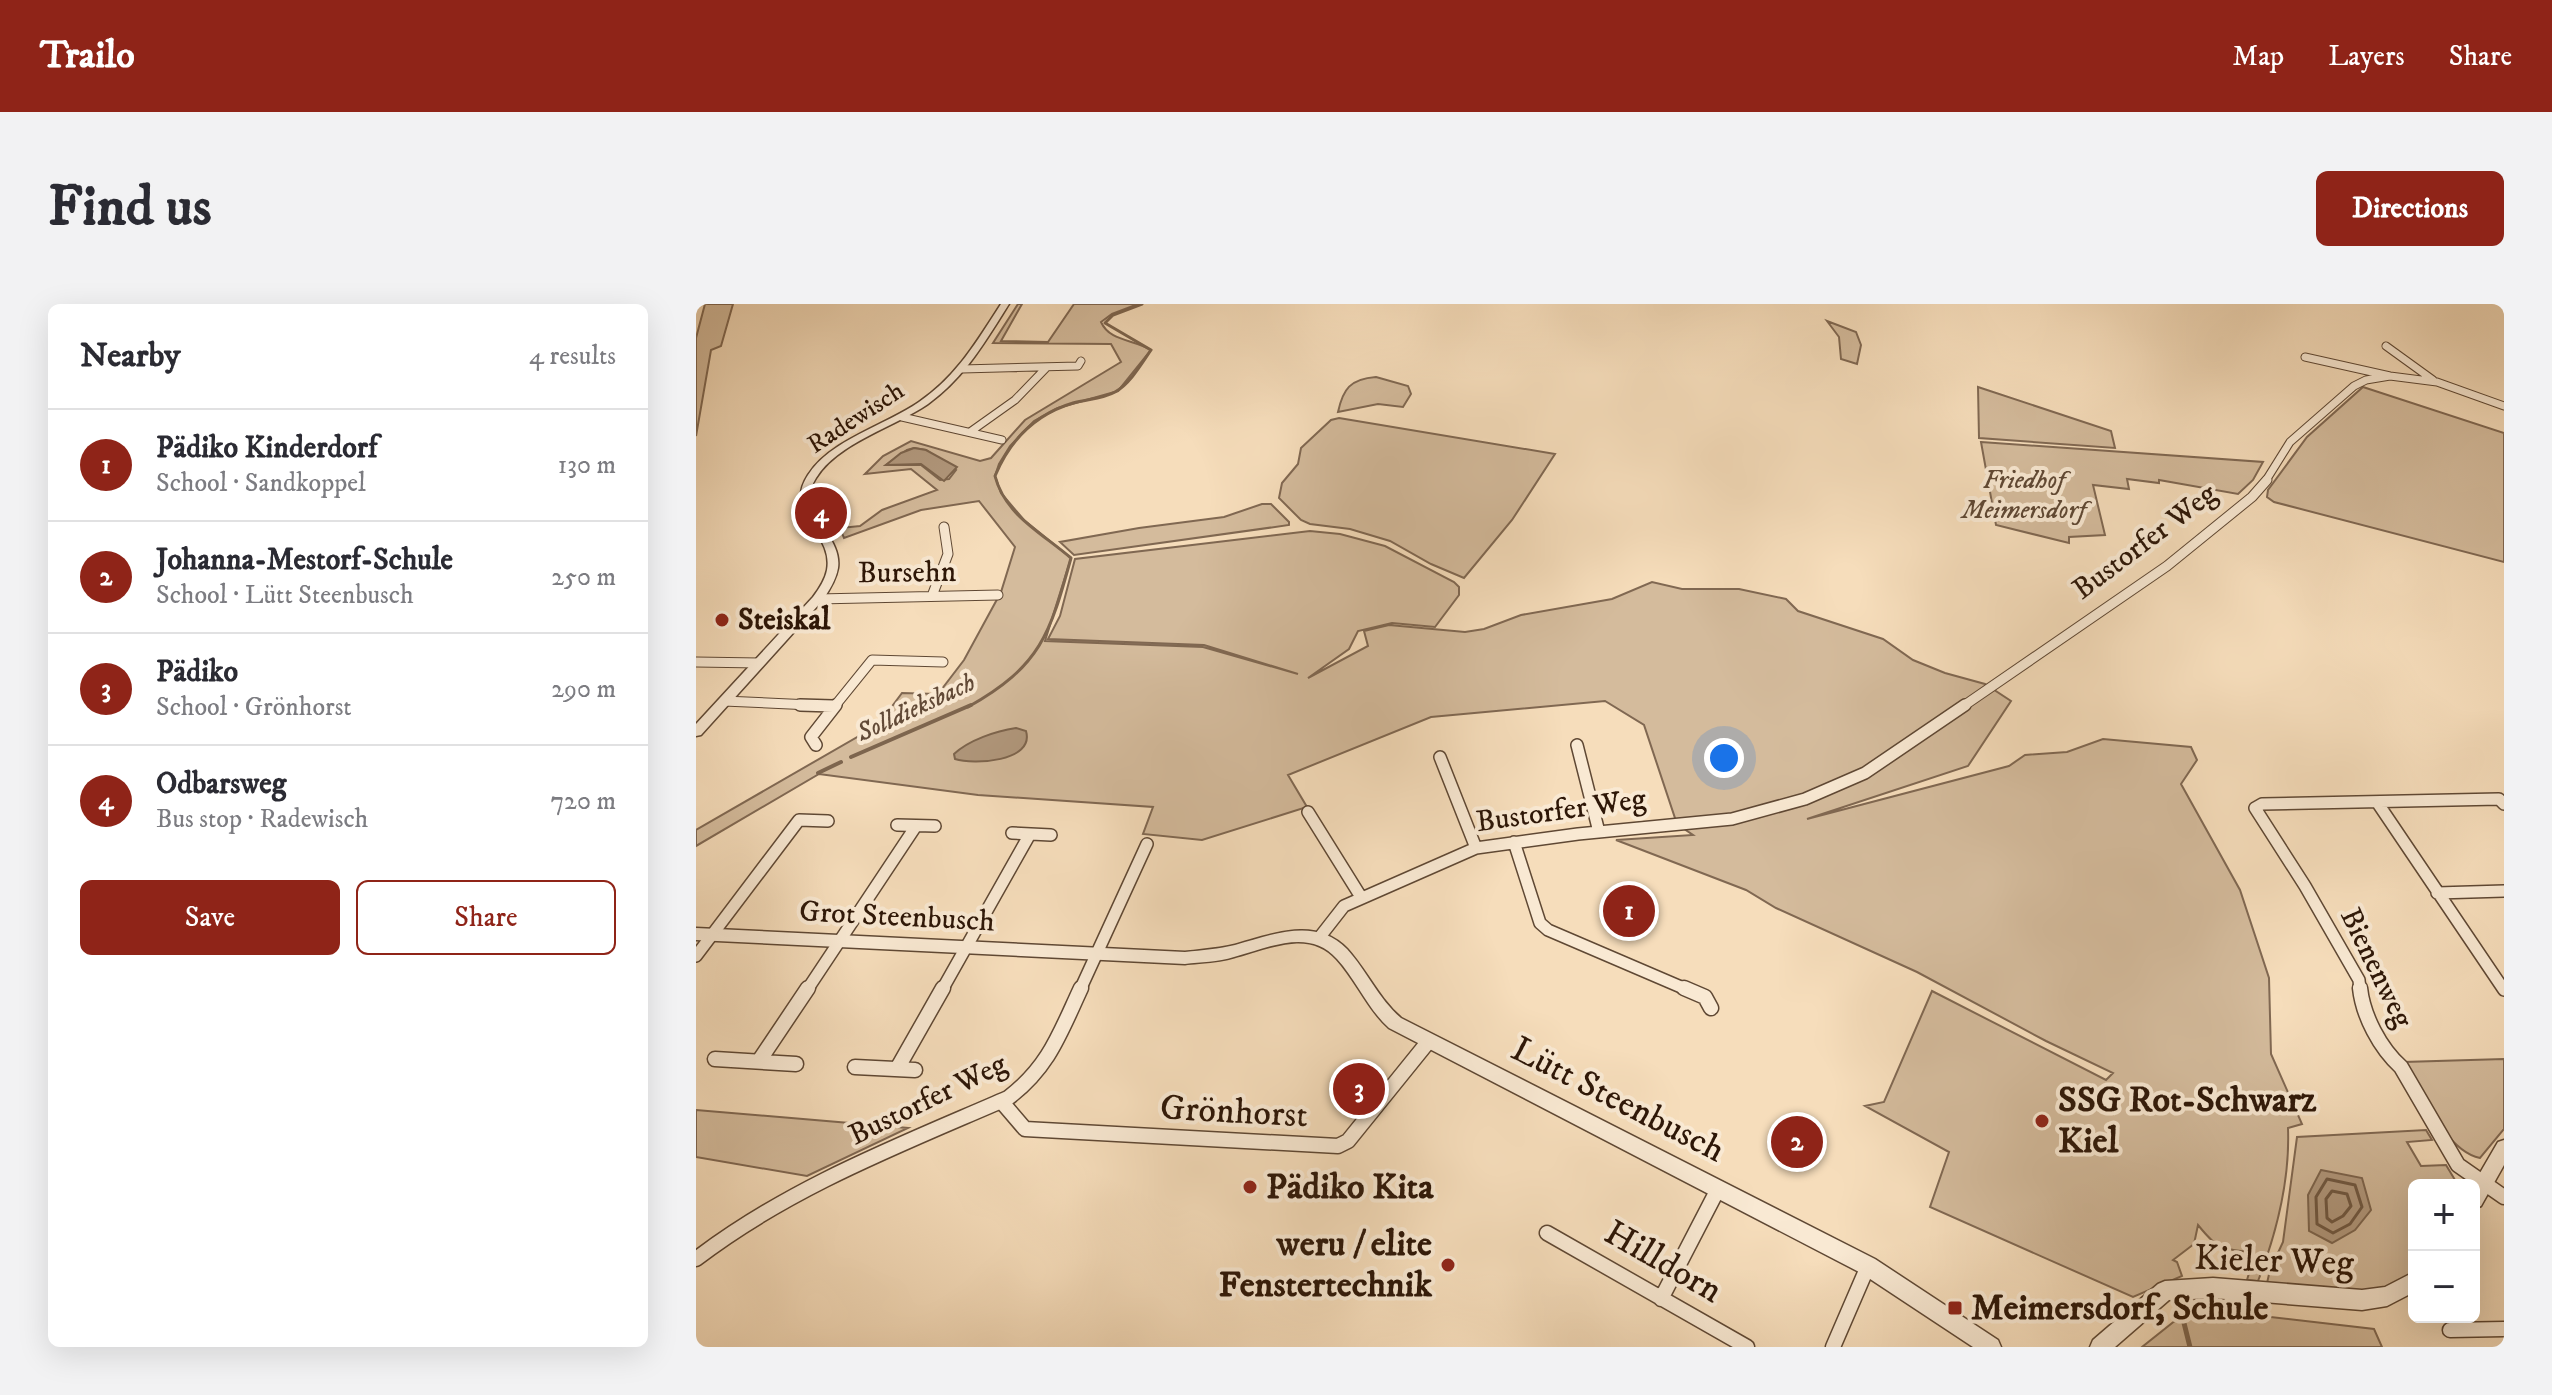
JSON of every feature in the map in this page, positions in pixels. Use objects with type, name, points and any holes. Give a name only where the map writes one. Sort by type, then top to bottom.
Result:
[{"type":"street","name":"Radewisch","points":[[696,732],[818,599],[833,573],[835,560],[824,533],[806,506],[804,494],[807,484],[835,454],[902,417],[935,394],[962,369],[1005,304]]},
{"type":"street","points":[[2386,346],[2437,382]]},
{"type":"street","points":[[2305,357],[2390,376],[2437,382],[2504,406]]},
{"type":"street","points":[[962,369],[1078,366],[1081,361]]},
{"type":"street","points":[[970,432],[1015,400],[1046,368]]},
{"type":"street","name":"Bustorfer Weg","points":[[1319,938],[1344,906],[1476,848],[1732,819],[1769,811],[1839,786],[1865,773],[2167,566],[2252,497],[2269,478],[2290,442],[2354,386],[2366,380],[2390,376]]},
{"type":"street","points":[[902,417],[1002,440]]},
{"type":"street","points":[[932,596],[948,561],[950,549],[944,527]]},
{"type":"street","name":"Bursehn","points":[[818,599],[998,595]]},
{"type":"street","points":[[858,659],[943,662]]},
{"type":"street","points":[[816,745],[811,737],[872,660]]},
{"type":"street","points":[[696,662],[759,663]]},
{"type":"street","points":[[724,701],[833,706]]},
{"type":"street","points":[[1577,745],[1599,832]]},
{"type":"street","points":[[1440,757],[1476,848]]},
{"type":"street","points":[[2377,802],[2499,799],[2504,804]]},
{"type":"street","points":[[2377,802],[2504,990]]},
{"type":"street","name":"Bienenweg","points":[[2377,802],[2262,804],[2255,808],[2359,980],[2362,1009],[2392,1059],[2401,1067],[2458,1165],[2504,1197]]},
{"type":"street","points":[[1308,812],[1361,897]]},
{"type":"street","points":[[696,956],[799,820],[828,821]]},
{"type":"street","points":[[897,825],[935,826]]},
{"type":"street","points":[[759,1061],[916,826]]},
{"type":"street","points":[[1012,833],[1051,835]]},
{"type":"street","points":[[897,1069],[1030,834]]},
{"type":"street","points":[[1514,842],[1540,923],[1548,930],[1705,997],[1711,1008]]},
{"type":"street","name":"Bustorfer Weg","points":[[696,1259],[721,1238],[782,1202],[1001,1101],[1031,1081],[1049,1058],[1147,844]]},
{"type":"street","points":[[2437,893],[2504,891]]},
{"type":"street","name":"Grot Steenbusch","points":[[696,934],[1096,955]]},
{"type":"street","points":[[1096,955],[1185,958],[1230,952],[1280,938],[1304,935],[1319,938]]},
{"type":"street","name":"Lütt Steenbusch","points":[[1319,938],[1342,954],[1380,1011],[1428,1042],[1868,1266],[1991,1347]]},
{"type":"street","name":"Grönhorst","points":[[1001,1101],[1025,1129],[1338,1146],[1348,1141],[1428,1042]]},
{"type":"street","points":[[715,1059],[796,1064]]},
{"type":"street","points":[[855,1067],[915,1070]]},
{"type":"street","points":[[2480,1190],[2504,1148]]},
{"type":"street","points":[[1661,1299],[1718,1189]]},
{"type":"street","name":"Hilldorn","points":[[1547,1233],[1747,1347]]},
{"type":"street","points":[[1833,1347],[1868,1266]]},
{"type":"street","name":"Kieler Weg","points":[[2100,1347],[2165,1291],[2213,1288],[2362,1300],[2387,1296],[2408,1285]]},
{"type":"street","points":[[2450,1330],[2504,1329]]},
{"type":"green space","points":[[705,304],[733,304],[721,346],[711,350],[696,436],[696,338]]},
{"type":"green space","points":[[1018,304],[1022,304],[1001,341],[1048,342],[1074,304],[1138,304],[1101,322],[1116,337],[1151,350],[1118,391],[1058,408],[1034,421],[1010,446],[999,464],[995,476],[1001,493],[1024,520],[1071,558],[1045,641],[1203,647],[1298,674],[1204,645],[1048,639],[1060,616],[1075,559],[1310,531],[1340,534],[1385,546],[1454,582],[1459,587],[1459,595],[1435,627],[1392,623],[1358,631],[1349,649],[1308,678],[1368,646],[1364,631],[1389,625],[1465,632],[1484,629],[1521,615],[1612,599],[1652,582],[1682,589],[1739,589],[1786,599],[1798,611],[1883,639],[1913,660],[1985,684],[2011,701],[1968,766],[1807,819],[2009,766],[2025,755],[2067,752],[2103,739],[2191,747],[2197,760],[2181,784],[2240,890],[2269,978],[2271,1054],[2302,1124],[2288,1128],[2287,1167],[2281,1206],[2258,1281],[2247,1280],[2254,1256],[2220,1246],[2198,1225],[2194,1244],[2173,1260],[2177,1262],[2182,1276],[2133,1297],[1930,1207],[1949,1152],[1865,1106],[1884,1102],[1932,991],[2106,1080],[2113,1073],[1917,972],[1776,908],[1746,890],[1616,840],[1693,835],[1677,824],[1644,725],[1605,701],[1431,717],[1288,775],[1307,807],[1202,840],[1143,834],[1153,807],[978,795],[819,774],[696,846],[696,830],[878,725],[902,693],[938,694],[964,660],[1001,592],[1015,547],[979,501],[921,510],[844,538],[840,528],[860,526],[882,510],[937,490],[911,469],[865,474],[883,456],[911,441],[980,461],[991,458],[1025,420],[1121,362],[1111,344],[993,343]],"holes":[[[907,450],[926,450],[956,470],[949,479],[940,480],[921,465],[886,465]]]},
{"type":"green space","points":[[1827,321],[1856,332],[1861,345],[1857,364],[1841,359],[1839,337]]},
{"type":"green space","points":[[1376,377],[1408,386],[1411,394],[1403,407],[1378,404],[1338,412],[1349,387],[1360,380]]},
{"type":"green space","points":[[1978,387],[2111,431],[2115,448],[1979,438]]},
{"type":"green space","points":[[2363,387],[2504,433],[2504,562],[2274,502],[2267,497],[2268,490],[2307,437]]},
{"type":"green space","points":[[1339,418],[1555,454],[1512,520],[1464,578],[1390,541],[1350,529],[1310,524],[1301,520],[1279,498],[1282,483],[1298,464],[1301,448],[1331,420]]},
{"type":"green space","name":"Friedhof Meimersdorf","points":[[1981,442],[2263,462],[2253,480],[2238,494],[2159,480],[2159,483],[2127,479],[2129,489],[2093,485],[2105,535],[2069,537],[2069,543],[1996,525]]},
{"type":"green space","points":[[1271,504],[1289,525],[1074,555],[1060,542],[1224,517]]},
{"type":"green space","points":[[2504,1059],[2504,1129],[2480,1158],[2467,1153],[2445,1132],[2404,1062]]},
{"type":"green space","points":[[696,1110],[908,1128],[807,1176],[696,1157]]},
{"type":"green space","points":[[2426,1130],[2432,1140],[2407,1142],[2421,1166],[2446,1165],[2454,1179],[2408,1179],[2408,1275],[2391,1287],[2363,1293],[2267,1283],[2283,1242],[2297,1137]]},
{"type":"green space","points":[[2218,1311],[2374,1329],[2382,1347],[2142,1347],[2186,1312]]},
{"type":"water","points":[[914,448],[926,450],[957,467],[944,481],[921,464],[886,465],[901,453]]},
{"type":"water","points":[[1016,728],[1026,731],[1026,741],[1012,755],[975,762],[955,759],[954,754],[975,740]]},
{"type":"water","points":[[2321,1170],[2362,1178],[2371,1210],[2355,1230],[2332,1243],[2309,1231],[2308,1195]]},
{"type":"waterway","name":"Solldieksbach","points":[[968,707],[1012,677],[1039,646],[1056,608],[1071,558],[1016,512],[1007,502],[995,476],[1008,451],[1036,421],[1073,403],[1110,394],[1131,379],[1151,350],[1105,323],[1113,315],[1142,304]]},
{"type":"waterway","name":"Solldieksbach","points":[[851,757],[971,705]]},
{"type":"waterway","name":"Solldieksbach","points":[[818,773],[841,762]]},
{"type":"waterway","points":[[2184,1323],[2190,1347]]},
{"type":"place","name":"Odbarsweg","points":[[821,513]]},
{"type":"place","name":"Steiskal","points":[[722,620]]},
{"type":"place","name":"Pädiko Kinderdorf","points":[[1629,911]]},
{"type":"place","name":"Pädiko","points":[[1359,1089]]},
{"type":"place","name":"SSG Rot-Schwarz Kiel","points":[[2042,1121]]},
{"type":"place","name":"Johanna-Mestorf-Schule","points":[[1797,1142]]},
{"type":"place","name":"Pädiko Kita","points":[[1250,1187]]},
{"type":"place","name":"weru / elite Fenstertechnik","points":[[1448,1265]]},
{"type":"place","name":"Meimersdorf, Schule","points":[[1955,1308]]}]
